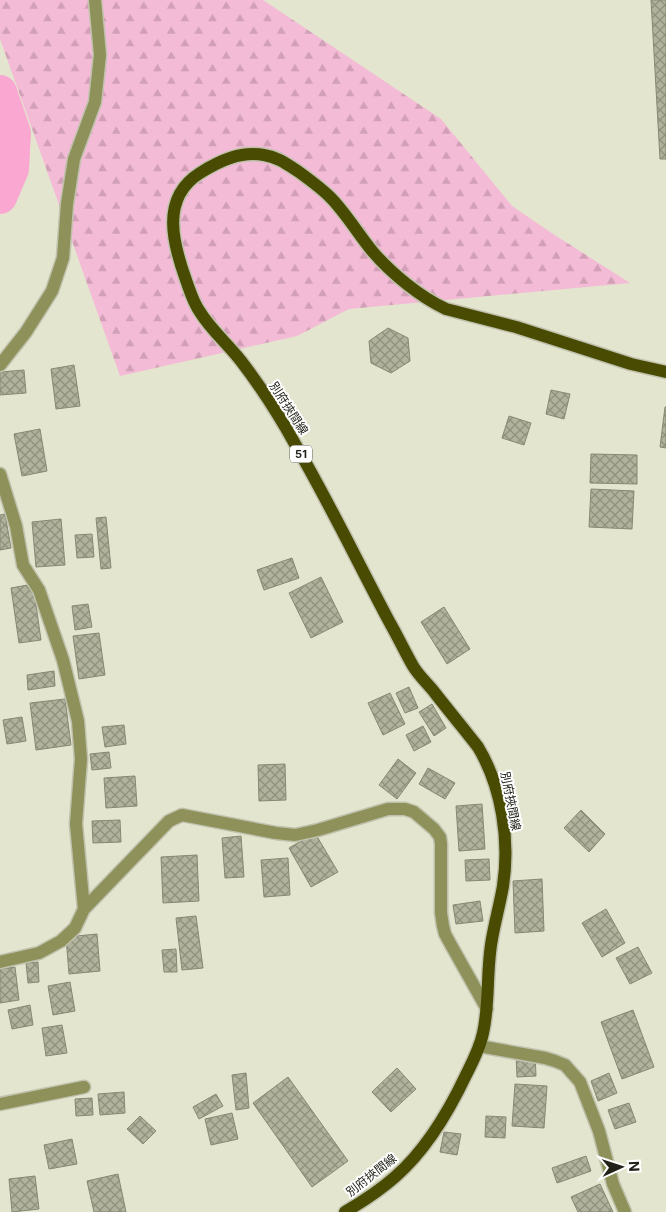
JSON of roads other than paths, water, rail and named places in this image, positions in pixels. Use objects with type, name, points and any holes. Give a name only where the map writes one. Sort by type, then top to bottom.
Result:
[{"type":"main road","name":"別府挾間線","points":[[345,1212],[364,1201],[396,1176],[423,1146],[447,1112],[479,1046],[487,1009],[491,940],[503,886],[505,846],[500,803],[487,761],[478,747],[414,668],[332,511],[278,416],[240,360],[200,312],[184,274],[174,242],[173,211],[184,186],[194,176],[221,161],[231,157],[254,154],[277,158],[319,187],[332,199],[386,266],[417,291],[437,304],[631,364],[666,372]]},
{"type":"street","points":[[0,365],[26,332],[52,292],[63,258],[67,204],[74,159],[95,102],[100,55],[95,0]]},
{"type":"street","points":[[0,474],[16,526],[23,565],[38,590],[51,625],[63,660],[78,721],[81,758],[76,824],[84,909]]},
{"type":"street","points":[[0,962],[39,952],[61,941],[75,928],[84,909],[169,821],[182,815],[276,833],[295,834],[318,830],[388,809],[405,809],[414,812],[434,828],[440,837],[441,913],[445,934],[487,1009]]},
{"type":"street","points":[[479,1046],[545,1058],[565,1065],[571,1071],[580,1082],[596,1122],[613,1184],[625,1212]]},
{"type":"street","points":[[0,1104],[84,1087]]},
{"type":"waterway","points":[[0,92],[14,133],[12,169],[0,197]]}]
